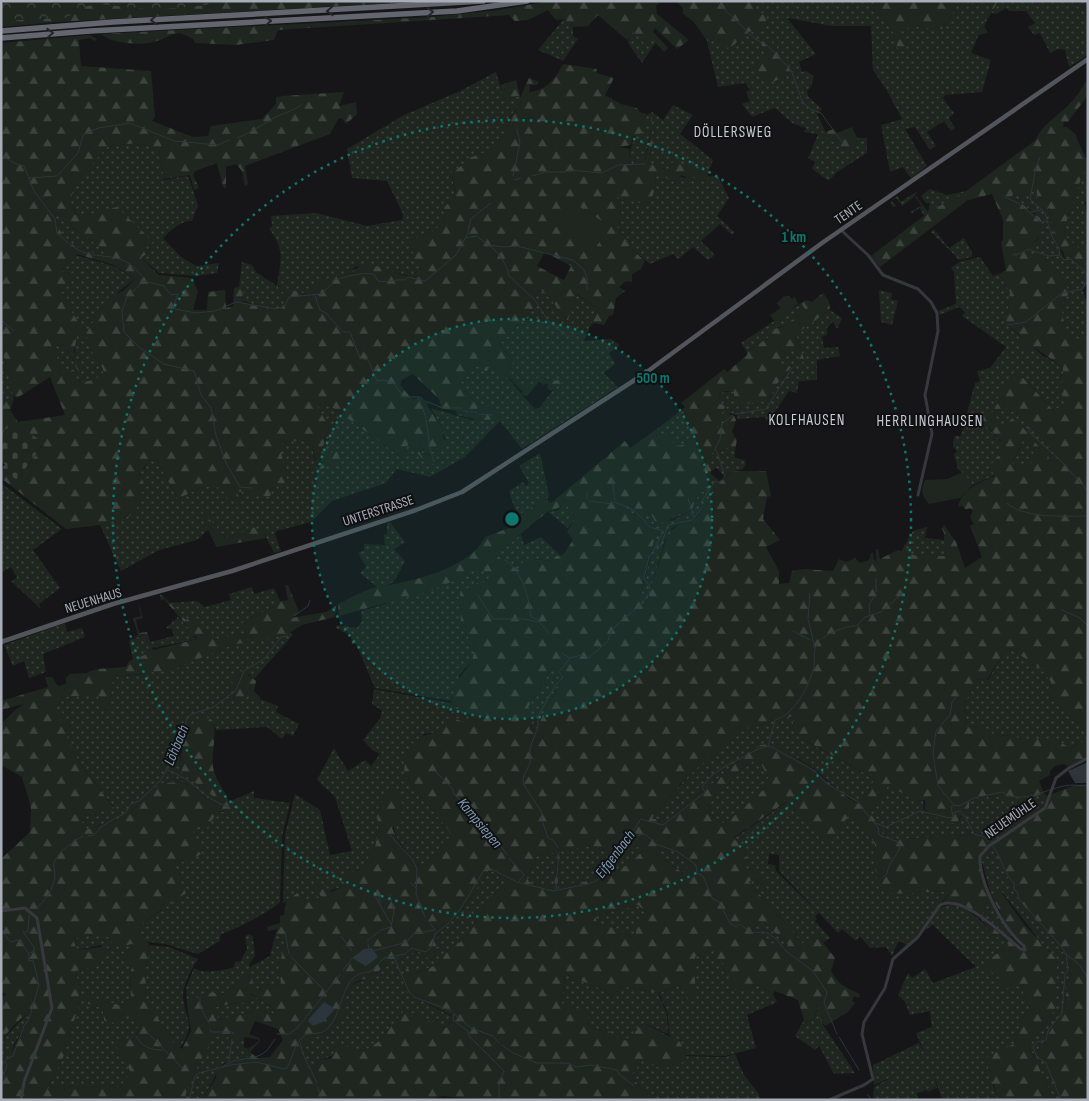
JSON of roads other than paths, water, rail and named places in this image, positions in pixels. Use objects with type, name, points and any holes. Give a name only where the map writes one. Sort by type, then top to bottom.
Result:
[{"type":"highway","points":[[1,38],[483,1]]},
{"type":"highway","points":[[1,31],[202,17],[219,20],[457,11],[527,1]]},
{"type":"main road","name":"TENTE","points":[[557,431],[644,374],[843,229],[1088,59]]},
{"type":"main road","name":"UNTERSTRASSE","points":[[193,583],[449,498],[557,431]]},
{"type":"main road","name":"NEUENHAUS","points":[[1,642],[104,607],[193,583]]},
{"type":"street","points":[[843,229],[886,277],[918,289],[932,305],[938,318],[938,331],[925,395],[925,406],[932,428],[932,439],[918,495]]},
{"type":"street","name":"NEUEMÜHLE","points":[[829,1100],[864,1085],[873,1079],[862,1028],[886,988],[894,959],[917,939],[936,910],[947,903],[971,909],[1021,949],[1025,949],[1012,934],[992,899],[980,860],[981,854],[1042,811],[1048,803],[1057,777],[1088,758]]},
{"type":"street","points":[[1,910],[25,908],[37,918],[52,996],[51,1017],[25,1079],[21,1100]]},
{"type":"waterway","points":[[716,1],[754,38],[768,46],[791,70],[803,103],[812,110],[821,113],[845,146]]},
{"type":"waterway","points":[[237,138],[301,105]]},
{"type":"waterway","points":[[29,178],[57,176],[78,153],[83,135],[98,128],[130,123],[174,141],[218,145],[229,140]]},
{"type":"waterway","points":[[513,176],[520,143],[517,129]]},
{"type":"waterway","points":[[1,155],[14,163],[24,166],[34,191],[55,219],[57,233],[68,243],[92,255],[117,258],[126,262],[134,267],[142,276]]},
{"type":"waterway","points":[[1040,157],[1030,199],[1045,213],[1052,237],[1060,249],[1059,255]]},
{"type":"waterway","points":[[532,176],[546,172],[570,170],[602,173],[618,165],[645,164]]},
{"type":"waterway","points":[[514,180],[521,178]]},
{"type":"waterway","points":[[1005,197],[1018,203],[1041,222],[1048,222]]},
{"type":"waterway","points":[[252,488],[240,487],[226,463],[216,435],[211,408],[201,395],[194,371],[164,364],[140,348],[124,332],[122,311],[127,297],[144,281],[164,286],[171,295],[178,294],[174,305],[175,309],[196,313],[215,311],[236,302],[276,309],[285,306],[289,297],[321,294],[333,283],[333,280],[353,275],[374,274],[378,281],[405,280],[408,277],[425,281],[456,255],[467,235],[471,219],[491,203]]},
{"type":"waterway","points":[[1031,212],[1041,210]]},
{"type":"waterway","points":[[465,238],[477,236],[488,245],[517,246],[573,260],[584,270],[587,278],[587,289]]},
{"type":"waterway","points":[[490,246],[502,259],[509,276],[534,299],[549,322],[566,335]]},
{"type":"waterway","points":[[1014,254],[1019,254],[1028,249],[1036,252]]},
{"type":"waterway","points":[[1036,252],[1049,256],[1059,255],[1064,260],[1071,259],[1086,273],[1088,280]]},
{"type":"waterway","points":[[1012,255],[1017,255]]},
{"type":"waterway","points":[[1007,325],[1026,322],[1062,293],[1083,289],[1085,283],[1088,282]]},
{"type":"waterway","points":[[315,296],[320,310],[326,313],[343,332],[350,332],[360,358],[368,360],[377,381],[383,380],[394,383],[403,397],[420,397],[423,399]]},
{"type":"waterway","points":[[1,320],[14,331]]},
{"type":"waterway","points":[[735,414],[766,409],[792,368]]},
{"type":"waterway","points":[[418,398],[422,405],[434,462]]},
{"type":"waterway","points":[[428,402],[443,408],[462,408]]},
{"type":"waterway","points":[[463,410],[468,412]]},
{"type":"waterway","points":[[479,414],[493,415]]},
{"type":"waterway","points":[[702,501],[715,481],[718,483],[725,477],[715,449],[720,439],[722,424],[733,415]]},
{"type":"waterway","points":[[1028,426],[1029,432],[1061,461],[1088,491]]},
{"type":"waterway","points":[[612,479],[615,500]]},
{"type":"waterway","points":[[587,492],[587,499]]},
{"type":"waterway","points":[[688,499],[694,517]]},
{"type":"waterway","points":[[590,501],[612,504],[615,502],[635,511],[650,527],[663,531],[656,546]]},
{"type":"waterway","points":[[1007,503],[1024,512],[1046,516],[1088,516]]},
{"type":"waterway","points":[[558,848],[553,840],[548,838],[542,820],[542,813],[524,785],[523,778],[530,763],[530,748],[538,727],[538,716],[555,686],[563,677],[559,672],[570,658],[582,655],[587,659],[608,641],[611,631],[641,605],[650,591],[650,586],[644,579],[649,557],[656,546],[661,545],[668,525],[692,520],[701,509]]},
{"type":"waterway","points":[[505,560],[521,578],[527,594],[531,617],[537,619],[549,633]]},
{"type":"waterway","points":[[876,578],[876,592]]},
{"type":"waterway","points":[[810,593],[808,619],[815,648]]},
{"type":"waterway","points":[[768,746],[775,720],[789,712],[805,691],[814,667],[815,649],[819,641],[835,631],[857,626],[865,617],[881,612],[902,594]]},
{"type":"waterway","points":[[478,595],[493,619],[524,619],[538,622]]},
{"type":"waterway","points":[[870,614],[869,605],[875,595]]},
{"type":"waterway","name":"Löhbach","points":[[294,616],[308,606],[310,600]]},
{"type":"waterway","points":[[1062,610],[1080,618],[1088,626]]},
{"type":"waterway","points":[[793,631],[810,640]]},
{"type":"waterway","name":"Löhbach","points":[[88,836],[94,835],[102,826],[125,813],[132,803],[139,801],[161,780],[182,739],[187,718],[192,714],[214,707],[236,690],[244,671],[265,658],[281,637],[287,636]]},
{"type":"waterway","points":[[562,653],[569,658]]},
{"type":"waterway","points":[[953,804],[938,786],[933,754],[936,731],[950,715],[952,702],[957,696]]},
{"type":"waterway","name":"Eifgenbach","points":[[189,1100],[195,1076],[199,1073],[231,1065],[256,1062],[284,1069],[287,1068],[301,1039],[309,1034],[323,1032],[333,1022],[348,985],[353,978],[360,973],[370,972],[384,958],[405,954],[412,948],[426,952],[432,946],[435,934],[449,923],[461,908],[484,870],[489,868],[517,882],[553,891],[596,881],[604,874],[641,819],[663,825],[705,792],[702,787],[712,775],[758,749],[770,746],[815,771],[826,783],[858,802],[873,822],[886,827],[920,811],[950,818],[953,817],[951,807],[959,806],[974,798],[1002,792],[1010,796],[1025,797],[1067,785],[1088,786]]},
{"type":"waterway","name":"Kampsiepen","points":[[433,769],[453,789],[454,794],[466,806],[481,827],[494,836],[507,855]]},
{"type":"waterway","points":[[167,770],[184,778],[213,800],[229,807]]},
{"type":"waterway","points":[[953,813],[960,811],[974,834],[985,837],[989,842]]},
{"type":"waterway","points":[[874,822],[878,827],[879,835],[896,841],[900,845],[887,874],[883,877]]},
{"type":"waterway","points":[[623,846],[636,836],[645,834],[656,844],[678,852],[696,865],[697,873],[703,876],[712,898],[719,902],[730,923],[736,927],[740,924],[750,932],[768,933],[786,951],[813,971],[827,992],[824,1003],[837,1034]]},
{"type":"waterway","points":[[390,835],[413,860],[417,869],[416,894],[425,917]]},
{"type":"waterway","name":"Löhbach","points":[[35,909],[49,894],[54,880],[54,864],[56,859],[66,847],[83,836]]},
{"type":"waterway","points":[[993,846],[1011,881],[1014,883],[1014,890],[1017,891],[1019,899],[1065,951],[1063,952],[1079,964],[1088,978]]},
{"type":"waterway","points":[[556,889],[559,852]]},
{"type":"waterway","name":"Kampsiepen","points":[[509,858],[524,875],[519,881]]},
{"type":"waterway","points":[[411,883],[416,888]]},
{"type":"waterway","points":[[379,895],[380,902]]},
{"type":"waterway","points":[[367,941],[381,930],[391,927],[394,912],[390,895]]},
{"type":"waterway","points":[[376,898],[391,924]]},
{"type":"waterway","name":"Löhbach","points":[[29,915],[28,932],[23,932],[34,947],[34,951],[30,953]]},
{"type":"waterway","points":[[428,920],[435,930]]},
{"type":"waterway","points":[[1,929],[10,942],[19,940],[29,954],[29,961],[33,960],[39,985],[29,1019],[24,1026],[13,1056],[7,1058],[5,1062],[7,1065],[1,1082]]},
{"type":"waterway","points":[[373,951],[407,942],[414,933],[435,930]]},
{"type":"waterway","points":[[285,932],[289,954]]},
{"type":"waterway","points":[[341,936],[352,951]]},
{"type":"waterway","points":[[368,944],[369,949]]},
{"type":"waterway","points":[[1061,1100],[1046,1063],[1037,1057],[1033,1047],[1037,1042],[1046,1040],[1048,1031],[1062,1013],[1065,974],[1068,971],[1066,953]]},
{"type":"waterway","points":[[393,955],[409,992],[414,997],[452,1011]]},
{"type":"waterway","points":[[291,957],[326,992]]},
{"type":"waterway","points":[[343,970],[352,959]]},
{"type":"waterway","points":[[277,1034],[289,1034],[297,1028],[340,975]]},
{"type":"waterway","points":[[200,997],[200,1006],[209,1023]]},
{"type":"waterway","points":[[454,1013],[453,1020],[468,1031],[469,1036],[504,1071],[499,1084],[499,1100]]},
{"type":"waterway","points":[[454,1014],[471,1028],[493,1036],[499,1043]]},
{"type":"waterway","points":[[210,1029],[211,1032],[233,1032],[233,1034]]},
{"type":"waterway","points":[[148,1033],[183,1069]]},
{"type":"waterway","points":[[136,1036],[147,1047],[162,1050]]},
{"type":"waterway","points":[[839,1037],[859,1070]]},
{"type":"waterway","points":[[229,1061],[232,1039]]},
{"type":"waterway","points":[[224,1066],[233,1061],[260,1055],[268,1049],[275,1039]]},
{"type":"waterway","points":[[300,1042],[303,1054],[317,1083]]},
{"type":"waterway","points":[[502,1045],[513,1053],[537,1063],[567,1063],[576,1067],[591,1065],[617,1070],[619,1074],[634,1086]]},
{"type":"waterway","points":[[318,1087],[321,1100]]},
{"type":"waterway","points":[[868,1095],[871,1100]]},
{"type":"district","name":"DÖLLERSWEG","points":[[733,132]]},
{"type":"district","name":"KOLFHAUSEN","points":[[807,420]]},
{"type":"district","name":"HERRLINGHAUSEN","points":[[930,421]]}]
